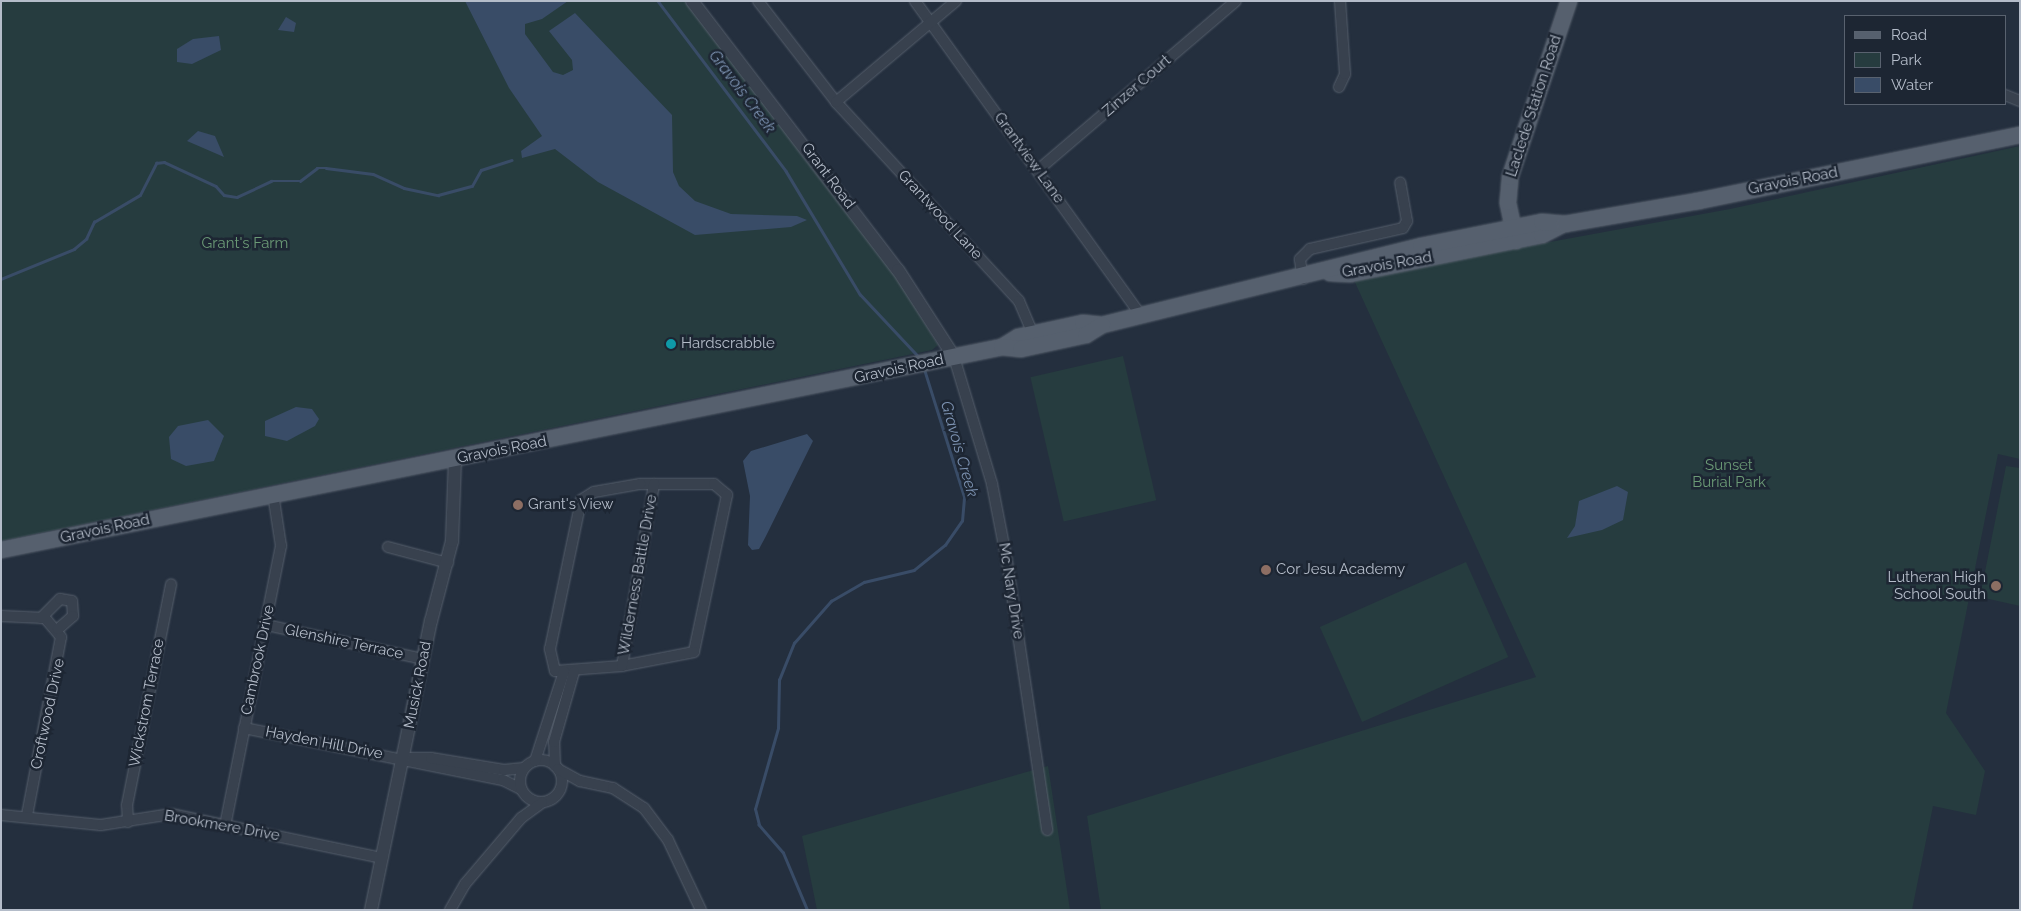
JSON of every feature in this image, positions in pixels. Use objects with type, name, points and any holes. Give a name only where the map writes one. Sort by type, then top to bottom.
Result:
[{"type":"main road","name":"Laclede Station Road","points":[[1514,234],[1508,202],[1514,160],[1569,1]]},
{"type":"main road","name":"Gravois Road","points":[[1,550],[934,362],[1002,347],[1034,334],[1083,323],[1102,325],[1325,273],[1362,259],[1491,232],[1542,235],[1565,224],[2020,135]]},
{"type":"main road","points":[[1491,232],[1508,202]]},
{"type":"main road","name":"Gravois Road","points":[[1325,273],[1350,274],[1514,234]]},
{"type":"main road","name":"Gravois Road","points":[[1002,347],[1030,347],[1086,335],[1102,325]]},
{"type":"street","name":"Grant Road","points":[[692,1],[908,284],[954,357]]},
{"type":"street","name":"Grantwood Lane","points":[[758,1],[836,102],[1020,301],[1034,334]]},
{"type":"street","name":"Grantview Lane","points":[[915,1],[1141,316]]},
{"type":"street","points":[[836,102],[956,1]]},
{"type":"street","name":"Zinzer Court","points":[[1038,170],[1236,1]]},
{"type":"street","points":[[1339,87],[1345,74],[1340,1]]},
{"type":"street","points":[[2006,95],[2020,101]]},
{"type":"street","points":[[1303,278],[1300,260],[1310,249],[1403,228],[1407,221],[1400,183]]},
{"type":"street","name":"Mc Nary Drive","points":[[954,357],[1002,532],[1048,830]]},
{"type":"street","name":"Musick Road","points":[[371,910],[423,660],[448,563],[455,518],[455,459]]},
{"type":"street","name":"Wilderness Battle Drive","points":[[622,666],[654,484]]},
{"type":"street","points":[[714,484],[727,495],[726,505],[694,652],[622,666],[569,672],[555,671],[549,662],[550,649],[582,500],[585,494],[620,485],[714,484]]},
{"type":"street","name":"Cambrook Drive","points":[[225,826],[281,546],[273,494]]},
{"type":"street","points":[[388,547],[448,563]]},
{"type":"street","name":"Wickstrom Terrace","points":[[128,822],[127,805],[171,584]]},
{"type":"street","points":[[1,616],[43,618],[58,629],[74,616],[72,601],[60,599],[43,618]]},
{"type":"street","name":"Glenshire Terrace","points":[[266,625],[423,660]]},
{"type":"street","name":"Croftwood Drive","points":[[27,815],[62,646],[58,629]]},
{"type":"street","points":[[403,759],[431,758],[504,770],[524,768],[535,761],[569,672]]},
{"type":"street","points":[[560,791],[554,742],[569,672]]},
{"type":"street","name":"Hayden Hill Drive","points":[[244,728],[403,759]]},
{"type":"street","points":[[403,759],[429,769],[503,780],[542,803]]},
{"type":"street","points":[[535,761],[557,768],[580,781],[613,788],[644,808],[668,840],[701,910]]},
{"type":"street","points":[[521,818],[524,768]]},
{"type":"street","points":[[450,910],[465,884],[521,818],[560,791],[580,781]]},
{"type":"street","name":"Brookmere Drive","points":[[1,816],[27,815],[102,825],[171,814],[382,858]]},
{"type":"green space","name":"Grant's Farm","points":[[1,1],[686,1],[890,267],[938,345],[932,350],[1,541]]},
{"type":"green space","name":"Sunset Burial Park","points":[[2020,146],[2020,459],[1998,454],[1946,713],[1985,771],[1976,815],[1933,806],[1912,910],[1101,910],[1087,816],[1536,677],[1353,278],[1730,209]]},
{"type":"green space","points":[[1123,356],[1156,500],[1064,522],[1030,377]]},
{"type":"green space","points":[[2006,466],[2020,468],[2020,606],[1980,597]]},
{"type":"green space","points":[[1466,562],[1508,657],[1362,722],[1320,627]]},
{"type":"green space","points":[[1048,766],[1070,910],[817,910],[802,836]]},
{"type":"water","points":[[465,1],[568,1],[542,19],[525,24],[525,34],[553,72],[563,75],[573,70],[572,60],[549,31],[575,13],[672,115],[673,172],[679,186],[695,201],[731,214],[797,216],[807,220],[791,227],[695,235],[598,182],[555,149],[522,158],[521,151],[542,136],[509,88]]},
{"type":"water","points":[[286,17],[296,23],[294,32],[278,30]]},
{"type":"water","points":[[219,36],[221,50],[192,64],[177,62],[177,49],[193,39]]},
{"type":"water","points":[[198,131],[215,136],[224,157],[187,141]]},
{"type":"water","points":[[296,407],[312,409],[319,419],[315,426],[287,441],[265,436],[265,421]]},
{"type":"water","points":[[208,420],[224,436],[214,461],[186,466],[171,459],[169,437],[178,426]]},
{"type":"water","points":[[807,434],[813,441],[759,549],[752,550],[748,545],[750,496],[743,461],[751,451]]},
{"type":"water","points":[[1617,486],[1628,492],[1623,520],[1602,530],[1567,538],[1575,526],[1579,501]]},
{"type":"waterway","name":"Gravois Creek","points":[[658,1],[786,171],[860,294],[919,357]]},
{"type":"waterway","points":[[1,279],[74,249],[86,239],[94,222],[140,195],[156,163],[164,162],[216,186],[224,195],[237,197],[271,181],[300,181],[317,168],[373,174],[404,188],[438,195],[472,186],[481,170],[511,160]]},
{"type":"waterway","name":"Gravois Creek","points":[[807,910],[783,853],[759,825],[755,809],[778,728],[779,680],[794,643],[831,601],[864,582],[914,570],[945,545],[962,521],[964,497],[924,369]]},
{"type":"place","name":"Hardscrabble","points":[[671,344]]},
{"type":"place","name":"Grant's View","points":[[518,505]]},
{"type":"place","name":"Cor Jesu Academy","points":[[1266,570]]},
{"type":"place","name":"Lutheran High School South","points":[[1996,586]]}]
